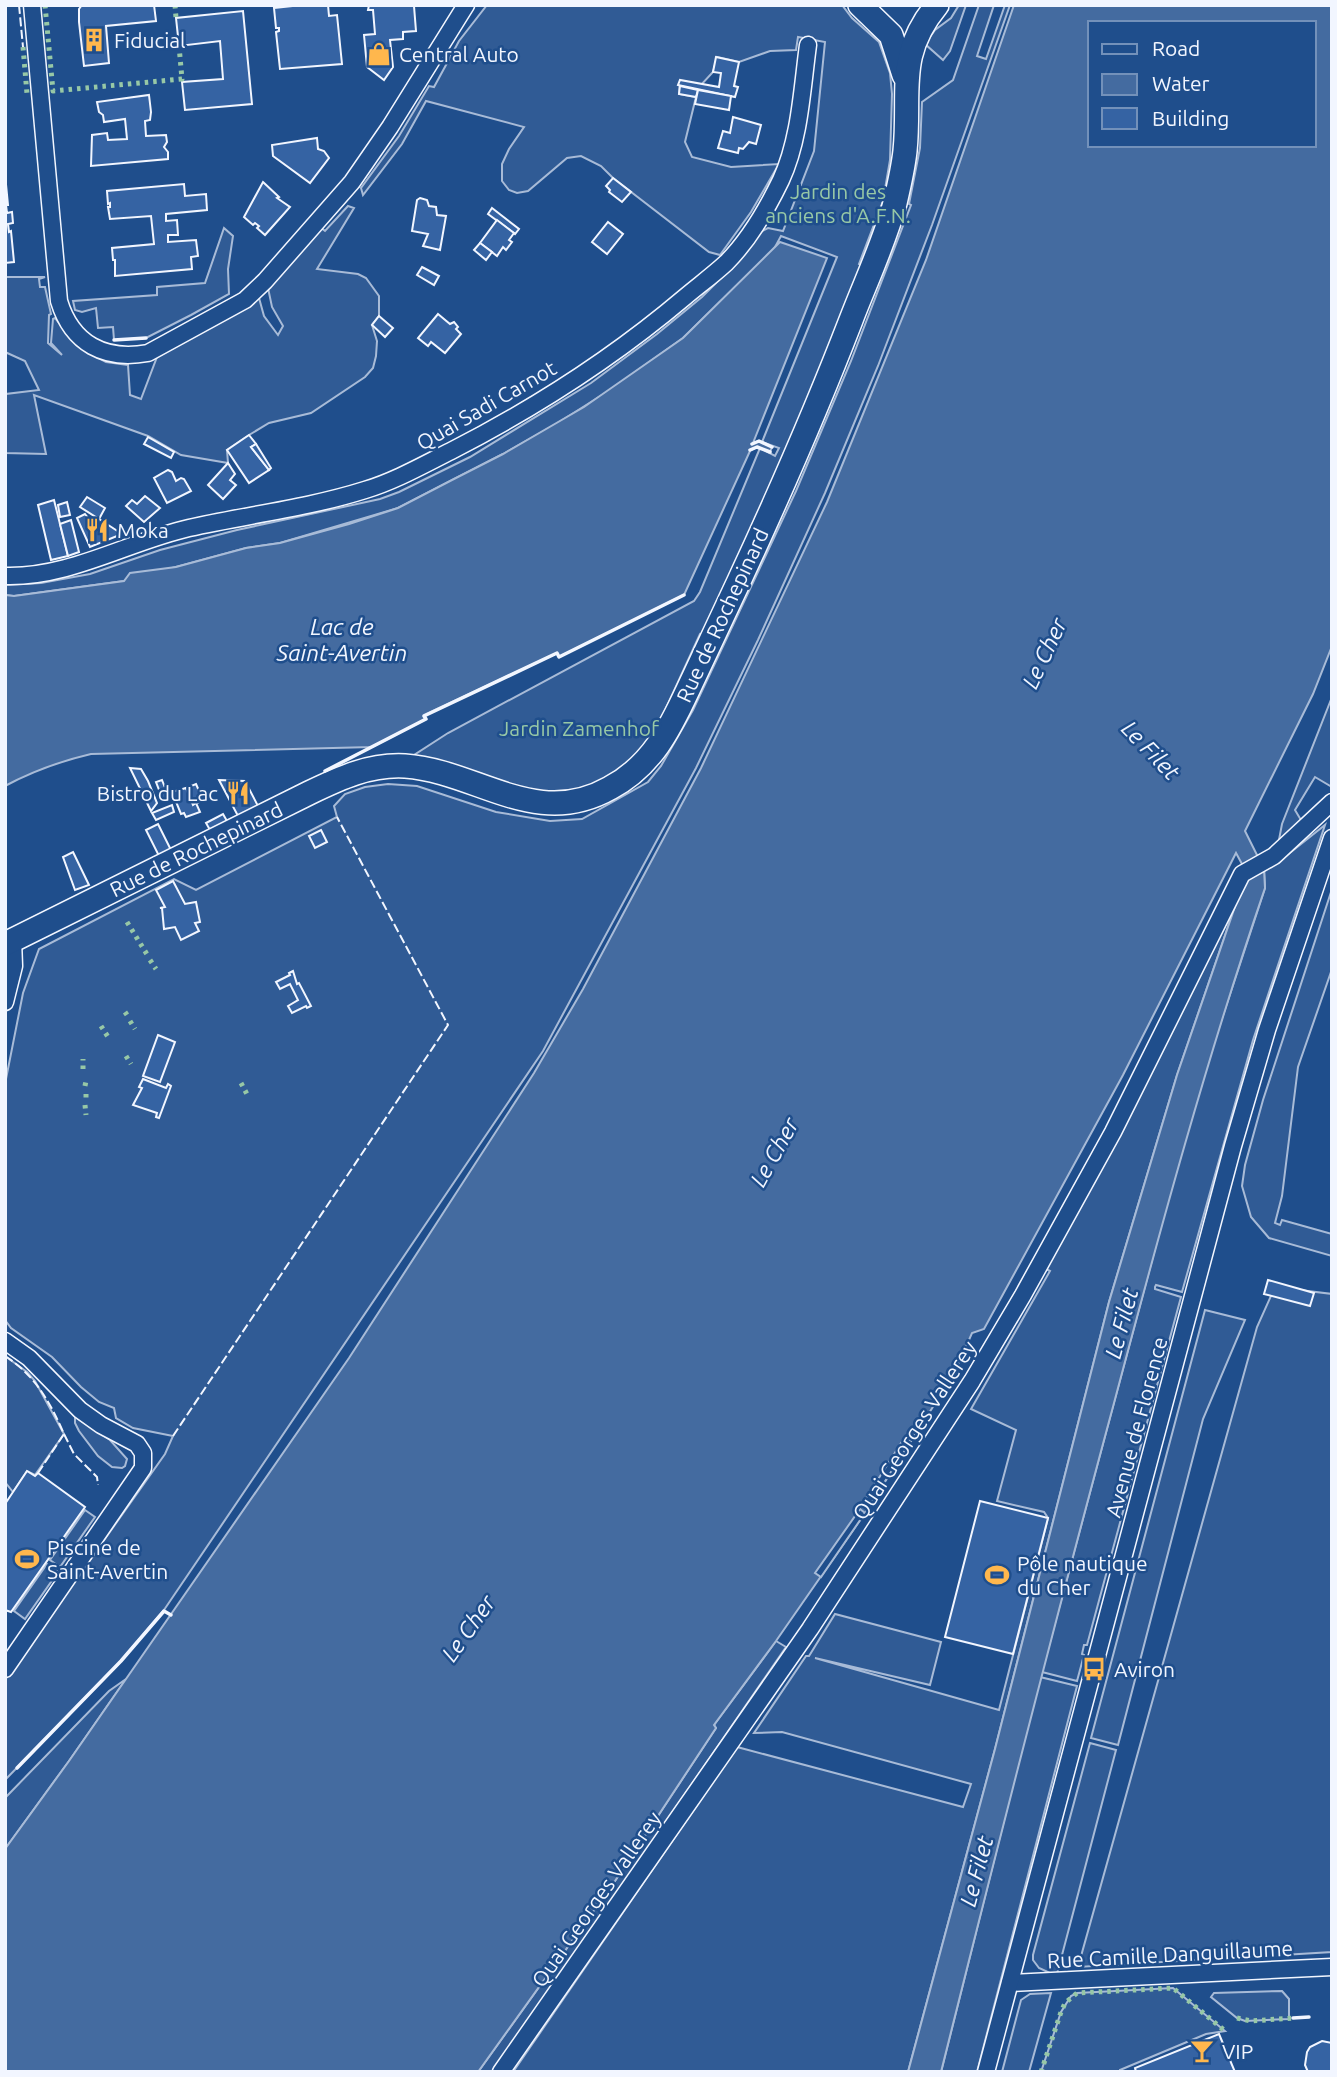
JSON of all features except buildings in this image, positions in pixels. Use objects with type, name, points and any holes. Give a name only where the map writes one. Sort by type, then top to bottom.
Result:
[{"type":"street","points":[[32,5],[59,301],[69,325],[88,344],[116,355],[132,356],[148,353],[245,300],[282,262],[352,182],[390,127],[466,5]]},
{"type":"street","name":"Rue de Rochepinard","points":[[869,13],[891,24],[906,24],[920,20],[935,8]]},
{"type":"street","name":"Rue de Rochepinard","points":[[9,942],[309,793],[359,772],[388,766],[421,768],[513,798],[546,803],[598,795],[620,782],[644,762],[659,745],[674,717],[752,554],[828,379],[879,248],[902,175],[906,81],[917,33],[935,8]]},
{"type":"street","name":"Rue de Rochepinard","points":[[869,13],[886,28],[896,45],[906,81]]},
{"type":"street","name":"Quai Sadi Carnot","points":[[5,576],[25,576],[69,567],[188,528],[341,496],[381,484],[503,425],[607,359],[726,262],[759,220],[782,178],[794,142],[808,45]]},
{"type":"street","name":"Quai Georges Vallerey","points":[[501,2072],[810,1629],[972,1381],[1113,1132],[1242,874],[1274,856],[1332,802]]},
{"type":"street","name":"Avenue de Florence","points":[[986,2072],[1233,1146],[1267,1030],[1332,838]]},
{"type":"street","points":[[5,1002],[13,965],[9,942]]},
{"type":"street","points":[[5,1341],[29,1358],[80,1410],[101,1425],[137,1444],[144,1453],[143,1468],[5,1669]]},
{"type":"street","name":"Rue Camille Danguillaume","points":[[1010,1983],[1332,1967]]},
{"type":"shaded area","points":[[487,5],[842,5],[852,18],[879,42],[890,73],[892,94],[890,160],[883,201],[859,264],[863,266],[809,400],[703,635],[700,634],[656,730],[639,752],[611,778],[579,790],[550,794],[531,794],[411,757],[448,733],[694,601],[760,448],[775,456],[779,448],[762,442],[837,257],[781,236],[774,249],[683,338],[610,390],[503,454],[398,508],[280,543],[246,548],[124,581],[5,595],[5,585],[41,583],[90,574],[160,550],[380,499],[399,492],[470,457],[591,383],[702,297],[732,267],[755,235],[768,228],[783,231],[814,151],[825,42],[798,37],[796,50],[770,51],[739,62],[717,57],[713,72],[701,85],[680,81],[679,94],[696,97],[685,142],[692,157],[731,167],[779,164],[751,212],[720,255],[709,252],[601,166],[581,156],[567,158],[528,191],[517,193],[509,190],[502,181],[502,164],[524,127],[426,101],[402,144],[363,195],[361,188],[399,136],[429,86],[434,87],[459,41]]},
{"type":"shaded area","points":[[959,5],[966,5],[950,51],[943,60],[925,44],[935,30],[951,18]]},
{"type":"shaded area","points":[[979,5],[994,5],[977,56],[986,59],[1005,5],[1010,5],[932,225],[878,366],[825,493],[696,768],[543,1051],[164,1610],[121,1661],[5,1780],[5,1680],[165,1454],[173,1436],[133,1428],[116,1418],[114,1408],[99,1402],[52,1357],[11,1328],[5,1320],[5,1084],[23,993],[39,949],[174,879],[196,890],[337,817],[334,806],[345,794],[365,787],[388,784],[417,786],[496,812],[550,821],[582,819],[648,782],[661,766],[693,710],[796,491],[851,361],[911,205],[909,204],[920,148],[922,102],[953,80]]},
{"type":"shaded area","points":[[348,206],[354,208],[317,269],[358,274],[366,278],[379,296],[379,316],[372,325],[377,341],[376,356],[373,368],[365,377],[311,413],[269,423],[249,435],[227,450],[228,463],[181,455],[148,436],[34,395],[46,454],[5,453],[6,394],[39,390],[25,361],[5,352],[5,277],[45,277],[39,279],[40,287],[45,287],[51,314],[48,343],[62,355],[51,343],[55,318],[73,341],[87,352],[106,362],[128,365],[130,395],[141,399],[157,357],[253,304],[259,298],[264,316],[278,335],[283,326],[272,307],[268,288],[316,224],[325,231]]},
{"type":"shaded area","points":[[224,228],[233,236],[228,269],[229,294],[191,315],[146,338],[114,340],[113,327],[98,328],[96,308],[82,312],[75,310],[73,301],[157,295],[157,287],[205,283]]},
{"type":"shaded area","points":[[1332,697],[1332,787],[1315,777],[1295,810],[1301,820],[1278,845],[1282,824]]},
{"type":"shaded area","points":[[1325,825],[1253,1040],[1182,1292],[1156,1285],[1155,1287],[1181,1297],[1087,1645],[1084,1645],[1077,1681],[1042,1672],[1178,1163],[1265,888],[1264,869],[1286,856]]},
{"type":"shaded area","points":[[1241,889],[1177,1075],[1109,1302],[995,1749],[908,2072],[513,2072],[737,1747],[963,1807],[971,1784],[782,1732],[754,1733],[806,1656],[809,1656],[835,1614],[941,1642],[930,1685],[815,1658],[999,1710],[1048,1518],[1044,1512],[997,1501],[1016,1430],[971,1409],[1050,1271],[1046,1269],[1158,1059]]},
{"type":"shaded area","points":[[1332,889],[1332,969],[1298,1067],[1282,1196],[1275,1223],[1280,1225],[1282,1220],[1332,1234],[1332,1256],[1269,1238],[1251,1217],[1242,1186],[1263,1100]]},
{"type":"shaded area","points":[[1275,1287],[1332,1294],[1332,1952],[1078,1967],[1257,1327]]},
{"type":"shaded area","points":[[1205,1310],[1245,1320],[1203,1419],[1118,1745],[1091,1738]]},
{"type":"shaded area","points":[[5,1356],[35,1381],[64,1434],[35,1475],[27,1471],[13,1492],[5,1482]]},
{"type":"shaded area","points":[[75,1417],[110,1440],[127,1459],[125,1466],[112,1467],[98,1456],[79,1431]]},
{"type":"shaded area","points":[[85,1510],[95,1517],[60,1567],[50,1560]]},
{"type":"shaded area","points":[[47,1564],[58,1572],[25,1619],[14,1611]]},
{"type":"shaded area","points":[[776,1641],[786,1647],[494,2072],[478,2072],[615,1881],[716,1728],[714,1725]]},
{"type":"shaded area","points":[[1040,1677],[1077,1686],[977,2072],[941,2072]]},
{"type":"shaded area","points":[[126,1679],[5,1849],[5,1798],[109,1691]]},
{"type":"shaded area","points":[[1090,1743],[1116,1750],[1057,1974],[1052,1974],[1039,1968],[1033,1955]]},
{"type":"shaded area","points":[[1173,1988],[1225,2031],[1206,2034],[1120,2072],[1041,2072],[1061,2012],[1071,1996],[1077,1993]]},
{"type":"shaded area","points":[[1282,1991],[1289,1999],[1289,2019],[1245,2021],[1237,2018],[1211,1997],[1214,1993]]},
{"type":"shaded area","points":[[1051,1993],[1029,2072],[1002,2072],[1021,2000],[1030,1994]]},
{"type":"water","points":[[1014,5],[1332,5],[1332,646],[1313,694],[1245,831],[1264,869],[1265,888],[1204,1080],[1149,1273],[941,2072],[908,2072],[995,1749],[1109,1302],[1177,1075],[1241,889],[1242,864],[1236,853],[1123,1075],[984,1329],[972,1333],[954,1374],[865,1513],[714,1725],[716,1728],[615,1881],[478,2072],[5,2072],[5,1849],[349,1358],[534,1073],[583,989],[701,768],[827,502],[926,260]]},
{"type":"water","name":"Lac de Saint-Avertin","points":[[780,242],[827,258],[753,443],[759,441],[772,447],[770,452],[757,447],[750,451],[684,595],[559,657],[557,653],[424,715],[426,719],[372,747],[91,754],[47,767],[5,786],[5,595],[124,581],[130,573],[176,567],[246,548],[280,543],[398,508],[503,454],[584,407],[683,338]]},
{"type":"pier","points":[[905,1437],[911,1441],[869,1506],[863,1503]]},
{"type":"pier","points":[[860,1509],[865,1513],[821,1577],[815,1573]]},
{"type":"hedge","points":[[45,5],[53,91],[182,79],[179,46]]},
{"type":"hedge","points":[[175,5],[176,18]]},
{"type":"hedge","points":[[23,47],[27,94]]},
{"type":"hedge","points":[[127,922],[148,956]]},
{"type":"hedge","points":[[150,960],[156,969]]},
{"type":"hedge","points":[[130,1021],[135,1029]]},
{"type":"hedge","points":[[101,1026],[108,1037]]},
{"type":"hedge","points":[[126,1056],[131,1064]]},
{"type":"hedge","points":[[83,1059],[83,1069]]},
{"type":"hedge","points":[[85,1086],[86,1081]]},
{"type":"hedge","points":[[241,1083],[248,1096]]},
{"type":"hedge","points":[[86,1094],[86,1102]]},
{"type":"hedge","points":[[85,1105],[86,1115]]},
{"type":"hedge","points":[[1041,2072],[1065,2003],[1077,1993],[1173,1988],[1225,2031]]},
{"type":"hedge","points":[[1237,2018],[1251,2021],[1293,2018]]},
{"type":"fence","points":[[19,5],[23,47]]},
{"type":"fence","points":[[173,1436],[448,1025],[337,817]]},
{"type":"fence","points":[[5,1356],[16,1363],[41,1390],[64,1434],[38,1473]]},
{"type":"fence","points":[[64,1434],[74,1454],[97,1477],[98,1485]]},
{"type":"wall","points":[[114,340],[146,338]]},
{"type":"wall","points":[[752,444],[759,441],[772,447]]},
{"type":"wall","points":[[750,450],[757,447],[770,452]]},
{"type":"wall","points":[[325,771],[426,719],[424,716],[557,653],[559,657],[684,595]]},
{"type":"wall","points":[[17,1768],[121,1661],[164,1611],[171,1615]]},
{"type":"wall","points":[[1293,2018],[1309,2017]]},
{"type":"place","name":"Fiducial","points":[[94,40]]},
{"type":"place","name":"Central Auto","points":[[379,54]]},
{"type":"place","name":"Moka","points":[[97,530]]},
{"type":"place","name":"Bistro du Lac","points":[[238,793]]},
{"type":"place","name":"Piscine de Saint-Avertin","points":[[27,1559]]},
{"type":"place","name":"Pôle nautique du Cher","points":[[997,1575]]},
{"type":"place","name":"Aviron","points":[[1094,1669]]},
{"type":"place","name":"VIP","points":[[1202,2051]]},
{"type":"park label","name":"Jardin des anciens d'A.F.N.","points":[[838,203]]},
{"type":"park label","name":"Jardin Zamenhof","points":[[579,728]]},
{"type":"water label","name":"Le Cher","points":[[1044,653]]},
{"type":"water label","name":"Le Filet","points":[[1151,750]]},
{"type":"water label","name":"Le Cher","points":[[774,1152]]},
{"type":"water label","name":"Le Filet","points":[[1121,1323]]},
{"type":"water label","name":"Le Cher","points":[[468,1628]]},
{"type":"water label","name":"Le Filet","points":[[976,1871]]}]
